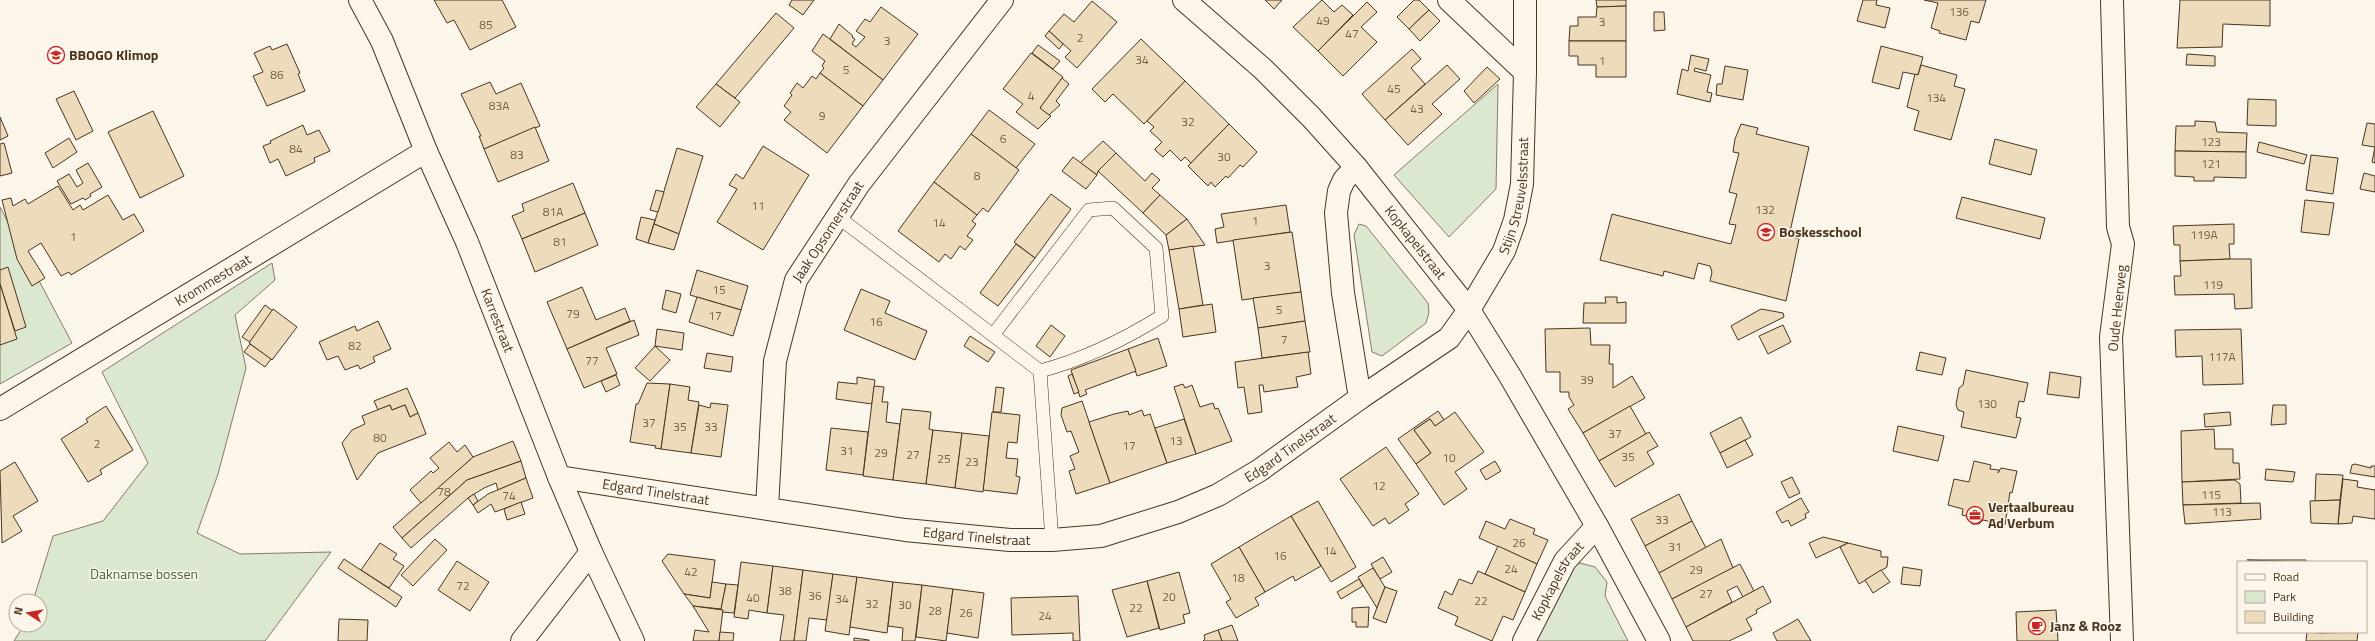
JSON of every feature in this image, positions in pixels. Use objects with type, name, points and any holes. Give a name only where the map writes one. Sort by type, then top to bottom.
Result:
[{"type":"street","name":"Karrestraat","points":[[360,0],[382,41],[426,151],[467,242],[559,477],[591,552],[633,641]]},
{"type":"street","name":"Jaak Opsomerstraat","points":[[767,508],[775,361],[796,280],[859,184],[1002,0]]},
{"type":"street","name":"Kopkapelstraat","points":[[1184,0],[1268,75],[1312,118],[1356,167],[1469,310],[1510,376],[1597,526],[1659,641]]},
{"type":"street","points":[[1449,0],[1525,72]]},
{"type":"street","name":"Stijn Streuvelsstraat","points":[[1469,310],[1504,251],[1515,220],[1522,184],[1525,0]]},
{"type":"street","name":"Oude Heerweg","points":[[2112,0],[2118,227],[2123,244],[2111,337],[2122,641]]},
{"type":"street","name":"Krommestraat","points":[[0,409],[426,151]]},
{"type":"street","points":[[1356,167],[1344,180],[1339,191],[1336,213],[1343,293],[1360,398]]},
{"type":"street","name":"Edgard Tinelstraat","points":[[559,477],[905,530],[1010,540],[1052,540],[1101,536],[1172,515],[1218,495],[1260,470],[1360,398],[1449,338],[1469,310]]},
{"type":"street","name":"Kopkapelstraat","points":[[1524,641],[1565,561],[1597,526]]},
{"type":"street","points":[[522,641],[591,552]]},
{"type":"lane","points":[[993,336],[1089,210],[1113,208],[1156,248],[1162,316],[1136,332],[1059,366],[1040,371]]},
{"type":"lane","points":[[838,217],[1040,371],[1052,540]]},
{"type":"green space","points":[[1498,84],[1496,189],[1449,237],[1394,175]]},
{"type":"green space","points":[[0,207],[72,343],[0,384]]},
{"type":"green space","points":[[1359,224],[1366,226],[1428,303],[1429,312],[1426,323],[1382,356],[1372,352],[1354,235]]},
{"type":"green space","name":"Daknamse bossen","points":[[272,263],[275,280],[235,315],[246,368],[218,474],[197,533],[240,554],[331,552],[265,641],[14,641],[19,633],[48,633],[48,593],[35,593],[53,536],[103,521],[148,463],[102,372]]},
{"type":"green space","points":[[1580,563],[1595,567],[1607,582],[1605,596],[1628,641],[1536,641],[1570,568]]},
{"type":"building","points":[[434,0],[502,0],[516,27],[470,50],[454,20],[447,23]]},
{"type":"building","points":[[792,0],[814,0],[803,15],[789,5]]},
{"type":"building","points":[[1265,0],[1282,0],[1274,9]]},
{"type":"building","points":[[1322,0],[1334,12],[1342,5],[1353,15],[1318,51],[1293,27]]},
{"type":"building","points":[[1414,0],[1419,0],[1429,10],[1409,29],[1397,17]]},
{"type":"building","points":[[1596,0],[1626,0],[1626,6],[1597,7]]},
{"type":"building","points":[[1863,0],[1877,0],[1876,5],[1890,8],[1885,28],[1857,21]]},
{"type":"building","points":[[1924,0],[1986,0],[1979,23],[1971,21],[1966,40],[1939,33],[1940,31],[1931,28],[1938,3]]},
{"type":"building","points":[[2180,0],[2270,0],[2270,26],[2223,24],[2222,47],[2177,48]]},
{"type":"building","points":[[1092,1],[1117,22],[1077,68],[1065,57],[1071,51],[1049,31],[1064,14],[1074,22]]},
{"type":"building","points":[[1367,2],[1377,12],[1361,27],[1377,42],[1343,76],[1318,51]]},
{"type":"building","points":[[1626,6],[1626,41],[1569,41],[1570,26],[1578,26],[1578,17],[1596,17],[1597,7]]},
{"type":"building","points":[[881,7],[918,34],[883,80],[830,39],[839,24],[853,36],[852,37],[855,39],[852,44],[856,47],[865,37],[856,31],[865,19],[870,22]]},
{"type":"building","points":[[1429,10],[1440,21],[1420,41],[1409,29]]},
{"type":"building","points":[[1654,12],[1664,12],[1665,30],[1654,31]]},
{"type":"building","points":[[776,13],[794,28],[735,98],[716,84]]},
{"type":"building","points":[[1049,31],[1063,44],[1059,49],[1045,36]]},
{"type":"building","points":[[823,34],[883,80],[863,106],[820,73],[824,68],[822,66],[825,61],[812,51]]},
{"type":"building","points":[[1141,39],[1185,81],[1144,124],[1113,94],[1105,102],[1092,89]]},
{"type":"building","points":[[1569,41],[1626,41],[1626,77],[1596,77],[1596,65],[1578,65],[1578,56],[1569,56]]},
{"type":"building","points":[[287,44],[300,73],[298,74],[305,91],[267,106],[253,76],[263,72],[254,53],[270,46],[272,50]]},
{"type":"building","points":[[1038,45],[1060,61],[1053,69],[1032,53]]},
{"type":"building","points":[[1881,46],[1923,57],[1918,75],[1903,72],[1899,89],[1872,82]]},
{"type":"building","points":[[1412,49],[1421,59],[1411,68],[1425,84],[1385,120],[1362,94]]},
{"type":"building","points":[[1031,53],[1063,77],[1040,108],[1051,116],[1038,129],[1016,112],[1023,104],[1003,89]]},
{"type":"building","points":[[2187,54],[2215,56],[2215,66],[2186,65]]},
{"type":"building","points":[[1691,55],[1709,59],[1706,71],[1695,68],[1694,71],[1711,75],[1707,92],[1712,93],[1710,102],[1677,94],[1682,69],[1688,71]]},
{"type":"building","points":[[1447,65],[1460,79],[1432,104],[1442,114],[1408,145],[1385,120]]},
{"type":"building","points":[[1921,65],[1957,75],[1954,86],[1965,89],[1951,140],[1914,130],[1919,111],[1907,107],[1915,74],[1918,75]]},
{"type":"building","points":[[1725,66],[1748,70],[1743,100],[1716,95],[1717,84],[1722,84]]},
{"type":"building","points":[[1487,67],[1500,79],[1474,103],[1464,91]]},
{"type":"building","points":[[820,73],[863,106],[827,153],[784,120],[791,112],[784,106],[792,95],[790,93],[797,83],[803,88],[812,76],[816,79]]},
{"type":"building","points":[[1062,78],[1069,84],[1056,101],[1060,105],[1049,115],[1040,108]]},
{"type":"building","points":[[1185,81],[1229,124],[1191,163],[1185,157],[1181,161],[1170,150],[1163,157],[1156,151],[1155,149],[1162,142],[1150,131],[1154,127],[1147,121]]},
{"type":"building","points":[[490,82],[496,94],[521,83],[540,126],[484,149],[479,136],[481,136],[461,94]]},
{"type":"building","points":[[716,84],[740,102],[720,127],[696,107]]},
{"type":"building","points":[[74,91],[93,131],[76,140],[56,99]]},
{"type":"building","points":[[2248,99],[2276,100],[2276,126],[2247,125]]},
{"type":"building","points":[[989,110],[1035,144],[1016,168],[971,134]]},
{"type":"building","points":[[153,111],[184,176],[140,198],[108,132]]},
{"type":"building","points":[[0,117],[8,136],[0,140]]},
{"type":"building","points":[[2195,121],[2215,122],[2217,132],[2247,133],[2246,152],[2175,151],[2176,126],[2195,126]]},
{"type":"building","points":[[2367,123],[2375,124],[2375,147],[2362,145]]},
{"type":"building","points":[[1229,124],[1257,152],[1243,167],[1240,165],[1228,178],[1226,176],[1215,187],[1211,182],[1208,186],[1188,166]]},
{"type":"building","points":[[1741,124],[1758,128],[1756,134],[1809,147],[1789,236],[1799,239],[1786,301],[1710,281],[1712,272],[1710,266],[1698,263],[1694,279],[1664,271],[1663,276],[1600,260],[1612,214],[1731,244],[1736,225],[1729,224],[1737,194],[1729,192],[1739,153],[1733,152],[1735,139]]},
{"type":"building","points":[[303,125],[307,135],[319,130],[330,151],[314,158],[315,162],[286,176],[278,159],[270,163],[263,146]]},
{"type":"building","points":[[535,127],[549,161],[498,182],[484,149]]},
{"type":"building","points":[[971,134],[1019,170],[988,212],[983,208],[977,215],[934,182]]},
{"type":"building","points":[[69,138],[77,152],[53,168],[45,153]]},
{"type":"building","points":[[1995,139],[2037,150],[2031,175],[1989,164]]},
{"type":"building","points":[[1103,141],[1116,153],[1098,171],[1097,175],[1080,163]]},
{"type":"building","points":[[2259,142],[2307,155],[2304,164],[2257,152]]},
{"type":"building","points":[[4,143],[12,173],[0,176],[0,144]]},
{"type":"building","points":[[763,146],[809,175],[763,250],[717,222],[737,189],[729,185],[736,174],[743,179]]},
{"type":"building","points":[[2375,147],[2375,163],[2372,162]]},
{"type":"building","points":[[677,148],[703,156],[679,234],[654,224]]},
{"type":"building","points":[[2175,151],[2246,152],[2246,178],[2214,177],[2214,181],[2194,181],[2194,177],[2175,176]]},
{"type":"building","points":[[1116,153],[1145,181],[1152,173],[1160,180],[1152,188],[1160,195],[1143,213],[1098,171]]},
{"type":"building","points":[[2311,155],[2338,158],[2333,194],[2306,190]]},
{"type":"building","points":[[1073,157],[1097,175],[1086,189],[1062,171]]},
{"type":"building","points":[[88,163],[102,187],[90,194],[91,196],[85,200],[83,198],[71,204],[57,181],[69,174],[77,187],[83,183],[76,170]]},
{"type":"building","points":[[2364,173],[2375,176],[2375,192],[2360,189]]},
{"type":"building","points":[[934,182],[977,215],[972,221],[976,224],[967,236],[973,240],[965,250],[960,246],[951,259],[945,254],[939,262],[898,231]]},
{"type":"building","points":[[573,183],[585,213],[522,239],[512,216],[524,211],[522,204]]},
{"type":"building","points":[[58,186],[73,210],[80,205],[83,210],[108,195],[123,220],[134,214],[144,231],[71,275],[69,272],[61,276],[41,243],[28,251],[45,278],[32,286],[17,259],[2,200],[11,198],[13,206],[25,199],[28,204]]},
{"type":"building","points":[[656,190],[664,192],[658,212],[650,210]]},
{"type":"building","points":[[1051,194],[1071,209],[1035,258],[1014,242]]},
{"type":"building","points":[[1160,195],[1187,219],[1166,235],[1143,213]]},
{"type":"building","points":[[1962,197],[2045,218],[2040,239],[1956,218]]},
{"type":"building","points":[[2305,200],[2334,203],[2329,235],[2301,232]]},
{"type":"building","points":[[1286,205],[1290,232],[1217,243],[1215,229],[1224,227],[1221,214]]},
{"type":"building","points":[[585,213],[598,245],[535,272],[522,239]]},
{"type":"building","points":[[641,217],[655,220],[648,243],[636,239]]},
{"type":"building","points":[[1187,219],[1205,245],[1169,250],[1166,235]]},
{"type":"building","points":[[654,224],[679,234],[674,250],[648,243]]},
{"type":"building","points":[[2234,224],[2234,244],[2229,244],[2230,259],[2180,261],[2180,245],[2174,245],[2173,226]]},
{"type":"building","points":[[1292,232],[1301,292],[1242,300],[1233,240]]},
{"type":"building","points":[[1016,244],[1035,258],[998,306],[980,293]]},
{"type":"building","points":[[1193,246],[1203,305],[1179,309],[1169,250]]},
{"type":"building","points":[[2251,259],[2252,308],[2235,309],[2234,294],[2175,295],[2174,276],[2181,276],[2180,261]]},
{"type":"building","points":[[8,267],[26,327],[15,331],[0,284],[0,270]]},
{"type":"building","points":[[697,270],[748,286],[741,310],[690,295]]},
{"type":"building","points":[[0,284],[17,339],[0,345]]},
{"type":"building","points":[[582,287],[596,320],[625,308],[630,321],[567,349],[547,302]]},
{"type":"building","points":[[861,289],[890,301],[885,313],[927,331],[915,360],[844,330]]},
{"type":"building","points":[[666,290],[681,294],[676,313],[662,309]]},
{"type":"building","points":[[1301,292],[1305,321],[1258,328],[1253,298]]},
{"type":"building","points":[[697,297],[741,310],[733,336],[689,322]]},
{"type":"building","points":[[1605,297],[1617,297],[1617,303],[1626,302],[1626,323],[1583,323],[1584,303],[1606,303]]},
{"type":"building","points":[[1212,304],[1216,332],[1183,337],[1179,309]]},
{"type":"building","points":[[265,305],[273,311],[250,342],[242,337]]},
{"type":"building","points":[[273,309],[297,327],[272,360],[249,343]]},
{"type":"building","points":[[1761,309],[1783,313],[1784,317],[1738,340],[1731,326]]},
{"type":"building","points":[[634,320],[639,335],[606,348],[617,374],[584,388],[567,349]]},
{"type":"building","points":[[378,321],[391,349],[373,357],[375,362],[360,369],[358,365],[345,370],[338,356],[327,360],[319,342],[355,326],[357,331]]},
{"type":"building","points":[[1305,321],[1310,352],[1262,358],[1258,328]]},
{"type":"building","points":[[1051,325],[1065,336],[1050,357],[1036,346]]},
{"type":"building","points":[[1783,325],[1791,342],[1768,354],[1759,336]]},
{"type":"building","points":[[1590,328],[1591,345],[1610,345],[1609,364],[1613,364],[1613,388],[1632,376],[1645,398],[1583,433],[1568,409],[1574,405],[1569,397],[1569,392],[1560,392],[1560,372],[1546,372],[1545,329]]},
{"type":"building","points":[[657,329],[684,333],[682,350],[655,346]]},
{"type":"building","points":[[2241,329],[2243,384],[2203,385],[2202,356],[2176,357],[2175,330]]},
{"type":"building","points":[[970,336],[995,352],[988,362],[964,346]]},
{"type":"building","points":[[1158,338],[1167,366],[1137,376],[1128,349]]},
{"type":"building","points":[[250,344],[271,359],[265,367],[244,352]]},
{"type":"building","points":[[655,346],[670,360],[650,381],[635,368]]},
{"type":"building","points":[[1128,349],[1136,371],[1085,390],[1087,394],[1080,397],[1071,370]]},
{"type":"building","points":[[1308,352],[1311,374],[1296,377],[1298,387],[1264,392],[1263,385],[1259,385],[1262,412],[1248,414],[1244,387],[1238,388],[1235,362]]},
{"type":"building","points":[[1920,352],[1946,358],[1942,375],[1916,370]]},
{"type":"building","points":[[707,353],[733,357],[731,372],[704,368]]},
{"type":"building","points":[[1966,370],[2028,383],[2024,402],[2019,401],[2016,417],[2021,418],[2016,438],[1961,427],[1964,412],[1958,410],[1956,405],[1959,388],[1963,385]]},
{"type":"building","points":[[2050,372],[2081,377],[2079,398],[2047,394]]},
{"type":"building","points":[[1072,374],[1079,392],[1074,394],[1068,376]]},
{"type":"building","points":[[616,375],[620,385],[606,392],[601,381]]},
{"type":"building","points":[[857,377],[875,380],[872,404],[836,399],[838,382],[857,384]]},
{"type":"building","points":[[647,383],[670,384],[661,449],[655,448],[656,446],[630,442],[636,404],[638,404]]},
{"type":"building","points":[[670,384],[690,387],[688,400],[699,402],[691,453],[661,449]]},
{"type":"building","points":[[1183,384],[1185,388],[1192,385],[1200,407],[1213,403],[1215,409],[1218,408],[1232,441],[1196,454],[1174,387]]},
{"type":"building","points":[[874,386],[884,387],[882,402],[888,402],[886,422],[900,424],[893,480],[863,476]]},
{"type":"building","points":[[996,387],[1004,388],[1001,412],[993,412]]},
{"type":"building","points":[[407,388],[418,413],[410,417],[405,405],[392,410],[390,405],[378,410],[374,401]]},
{"type":"building","points":[[1082,401],[1110,483],[1076,494],[1069,471],[1075,469],[1070,456],[1079,452],[1071,431],[1067,432],[1061,415],[1062,408]]},
{"type":"building","points":[[711,403],[728,405],[721,457],[691,453],[699,405],[710,408]]},
{"type":"building","points":[[390,405],[392,410],[405,405],[410,417],[418,413],[426,434],[378,453],[357,480],[342,443],[352,430],[365,424],[362,416]]},
{"type":"building","points":[[2273,405],[2286,405],[2286,424],[2271,425]]},
{"type":"building","points":[[106,406],[133,450],[100,470],[102,474],[88,482],[61,439],[88,422],[86,419]]},
{"type":"building","points":[[1630,406],[1646,434],[1599,461],[1583,433]]},
{"type":"building","points":[[902,409],[931,412],[929,429],[933,430],[926,484],[893,480]]},
{"type":"building","points":[[1142,410],[1144,416],[1150,414],[1167,463],[1110,483],[1089,422],[1114,414],[1128,411],[1129,415]]},
{"type":"building","points":[[1438,411],[1444,420],[1435,426],[1430,419],[1414,430],[1431,453],[1416,464],[1398,439]]},
{"type":"building","points":[[992,412],[1020,415],[1017,443],[1008,442],[1006,458],[1018,459],[1016,476],[1020,477],[1017,494],[983,490]]},
{"type":"building","points":[[1455,412],[1484,452],[1455,472],[1467,489],[1444,505],[1416,464],[1431,453],[1414,430],[1430,419],[1435,426]]},
{"type":"building","points":[[2230,412],[2231,425],[2205,427],[2204,414]]},
{"type":"building","points":[[1741,417],[1751,437],[1720,453],[1710,433]]},
{"type":"building","points":[[1184,419],[1196,454],[1167,463],[1155,428]]},
{"type":"building","points":[[1898,426],[1944,436],[1938,461],[1893,451]]},
{"type":"building","points":[[831,428],[868,432],[863,475],[826,470]]},
{"type":"building","points":[[2214,429],[2215,449],[2233,449],[2233,463],[2239,463],[2240,479],[2182,482],[2181,431]]},
{"type":"building","points":[[933,430],[962,433],[955,488],[926,484]]},
{"type":"building","points":[[1649,432],[1658,446],[1647,452],[1654,464],[1615,487],[1599,461]]},
{"type":"building","points":[[962,433],[989,436],[983,492],[955,488]]},
{"type":"building","points":[[1745,440],[1753,455],[1727,468],[1720,453]]},
{"type":"building","points":[[513,441],[521,461],[467,480],[402,538],[393,527],[473,457]]},
{"type":"building","points":[[449,442],[457,452],[465,445],[473,457],[421,503],[410,490],[431,471],[433,473],[439,468],[430,458]]},
{"type":"building","points":[[1386,447],[1419,494],[1405,504],[1409,510],[1389,524],[1385,518],[1373,526],[1340,479]]},
{"type":"building","points":[[521,461],[526,478],[498,490],[496,483],[484,488],[468,498],[411,548],[402,538],[467,480]]},
{"type":"building","points":[[1495,461],[1501,471],[1486,480],[1480,470]]},
{"type":"building","points":[[1974,461],[1991,465],[1990,469],[1999,470],[1998,473],[2001,468],[2017,471],[2012,493],[2010,492],[2005,525],[1983,520],[1979,524],[1972,524],[1966,516],[1962,515],[1963,509],[1948,505],[1954,479],[1969,482]]},
{"type":"building","points":[[15,462],[38,501],[13,516],[22,531],[2,543],[0,471]]},
{"type":"building","points":[[2355,464],[2371,468],[2371,466],[2375,466],[2375,477],[2350,473],[2352,465]]},
{"type":"building","points":[[2266,469],[2295,472],[2293,482],[2265,480]]},
{"type":"building","points":[[2316,474],[2343,475],[2340,500],[2315,501]]},
{"type":"building","points":[[1792,477],[1800,493],[1789,498],[1781,482]]},
{"type":"building","points":[[526,478],[533,498],[495,512],[491,504],[478,513],[473,505],[488,494]]},
{"type":"building","points":[[2343,479],[2358,481],[2357,487],[2375,490],[2375,519],[2353,516],[2352,523],[2338,524]]},
{"type":"building","points":[[2235,480],[2240,484],[2241,503],[2183,505],[2182,482]]},
{"type":"building","points":[[474,494],[478,501],[473,505],[468,498]]},
{"type":"building","points":[[1679,494],[1692,521],[1645,546],[1631,519]]},
{"type":"building","points":[[1801,498],[1809,512],[1805,514],[1806,518],[1791,526],[1788,520],[1782,523],[1776,512]]},
{"type":"building","points":[[2340,500],[2338,524],[2311,523],[2310,501]]},
{"type":"building","points":[[1318,501],[1356,567],[1331,582],[1291,516]]},
{"type":"building","points":[[521,502],[525,514],[507,520],[504,509]]},
{"type":"building","points":[[2260,503],[2261,519],[2185,524],[2183,505]]},
{"type":"building","points":[[1291,516],[1321,566],[1295,581],[1293,576],[1265,592],[1239,547]]},
{"type":"building","points":[[1510,519],[1535,529],[1533,534],[1548,540],[1537,564],[1479,538],[1486,521],[1505,529]]},
{"type":"building","points":[[1692,521],[1706,548],[1659,573],[1645,546]]},
{"type":"building","points":[[1823,537],[1848,543],[1816,558],[1809,543]]},
{"type":"building","points":[[435,539],[447,550],[413,586],[401,575]]},
{"type":"building","points":[[1721,539],[1733,568],[1672,599],[1659,573]]},
{"type":"building","points":[[380,543],[397,554],[393,559],[404,566],[389,588],[361,570]]},
{"type":"building","points":[[1848,543],[1881,551],[1881,557],[1888,557],[1887,567],[1859,584],[1840,547]]},
{"type":"building","points":[[1498,546],[1537,564],[1525,592],[1485,574]]},
{"type":"building","points":[[1239,547],[1265,592],[1255,598],[1259,605],[1236,618],[1226,602],[1231,599],[1211,564]]},
{"type":"building","points":[[668,554],[715,560],[710,598],[684,594],[662,561]]},
{"type":"building","points":[[1383,557],[1392,572],[1380,579],[1371,564]]},
{"type":"building","points":[[344,559],[402,597],[396,607],[338,568]]},
{"type":"building","points":[[2247,560],[2306,560],[2306,561]]},
{"type":"building","points":[[457,561],[489,582],[470,611],[438,590]]},
{"type":"building","points":[[741,562],[773,566],[767,613],[749,610],[748,619],[734,617]]},
{"type":"building","points":[[1740,564],[1754,591],[1743,597],[1737,586],[1727,591],[1732,602],[1686,627],[1672,599]]},
{"type":"building","points":[[773,566],[803,570],[794,641],[780,641],[784,615],[767,613]]},
{"type":"building","points":[[1903,567],[1922,570],[1920,586],[1901,584]]},
{"type":"building","points":[[1373,568],[1385,587],[1377,608],[1358,577]]},
{"type":"building","points":[[803,570],[833,574],[827,620],[809,618],[806,641],[794,641]]},
{"type":"building","points":[[1881,570],[1890,582],[1873,593],[1865,580]]},
{"type":"building","points":[[1478,571],[1525,592],[1513,620],[1503,616],[1492,641],[1455,625],[1458,617],[1438,608],[1445,591],[1452,595],[1459,579],[1472,584]]},
{"type":"building","points":[[1179,572],[1190,613],[1183,615],[1185,623],[1160,630],[1147,581]]},
{"type":"building","points":[[833,574],[857,577],[849,635],[825,631]]},
{"type":"building","points":[[857,577],[893,582],[887,633],[850,627]]},
{"type":"building","points":[[1359,579],[1363,586],[1341,599],[1337,592]]},
{"type":"building","points":[[1147,581],[1159,628],[1127,637],[1112,590]]},
{"type":"building","points":[[712,582],[726,584],[721,609],[693,606],[684,594],[710,598]]},
{"type":"building","points":[[893,582],[922,585],[915,641],[902,641],[903,628],[888,626]]},
{"type":"building","points":[[726,584],[738,585],[734,613],[722,612],[721,609]]},
{"type":"building","points":[[922,585],[953,589],[946,641],[916,637]]},
{"type":"building","points":[[1763,586],[1771,602],[1756,610],[1757,613],[1746,619],[1752,630],[1729,641],[1693,641],[1686,627]]},
{"type":"building","points":[[1385,587],[1397,591],[1386,623],[1373,618]]},
{"type":"building","points":[[953,589],[984,593],[978,638],[947,633]]},
{"type":"building","points":[[1078,596],[1080,641],[1073,641],[1073,633],[1012,635],[1011,598]]},
{"type":"building","points":[[693,606],[723,610],[719,641],[693,641],[695,630],[709,632]]},
{"type":"building","points":[[1369,607],[1368,627],[1356,627],[1356,622],[1352,622],[1352,608]]},
{"type":"building","name":"Janz & Rooz","points":[[2056,610],[2058,641],[2017,641],[2016,612]]},
{"type":"building","points":[[339,619],[368,620],[367,641],[338,641]]},
{"type":"building","points":[[1798,619],[1811,641],[1777,641],[1773,633]]},
{"type":"building","points":[[1232,625],[1238,641],[1222,641],[1218,630]]},
{"type":"building","points":[[1218,630],[1222,641],[1203,641],[1205,639],[1204,635]]},
{"type":"building","points":[[720,632],[734,633],[733,641],[719,641]]},
{"type":"building","points":[[2307,633],[2358,633],[2357,641],[2306,641]]},
{"type":"building","points":[[854,638],[869,640],[869,641],[854,641]]},
{"type":"place","name":"BBOGO Klimop","points":[[56,55]]},
{"type":"place","name":"Boskesschool","points":[[1766,232]]},
{"type":"place","name":"Vertaalbureau Ad Verbum","points":[[1975,515]]},
{"type":"place","name":"Janz & Rooz","points":[[2037,626]]}]
